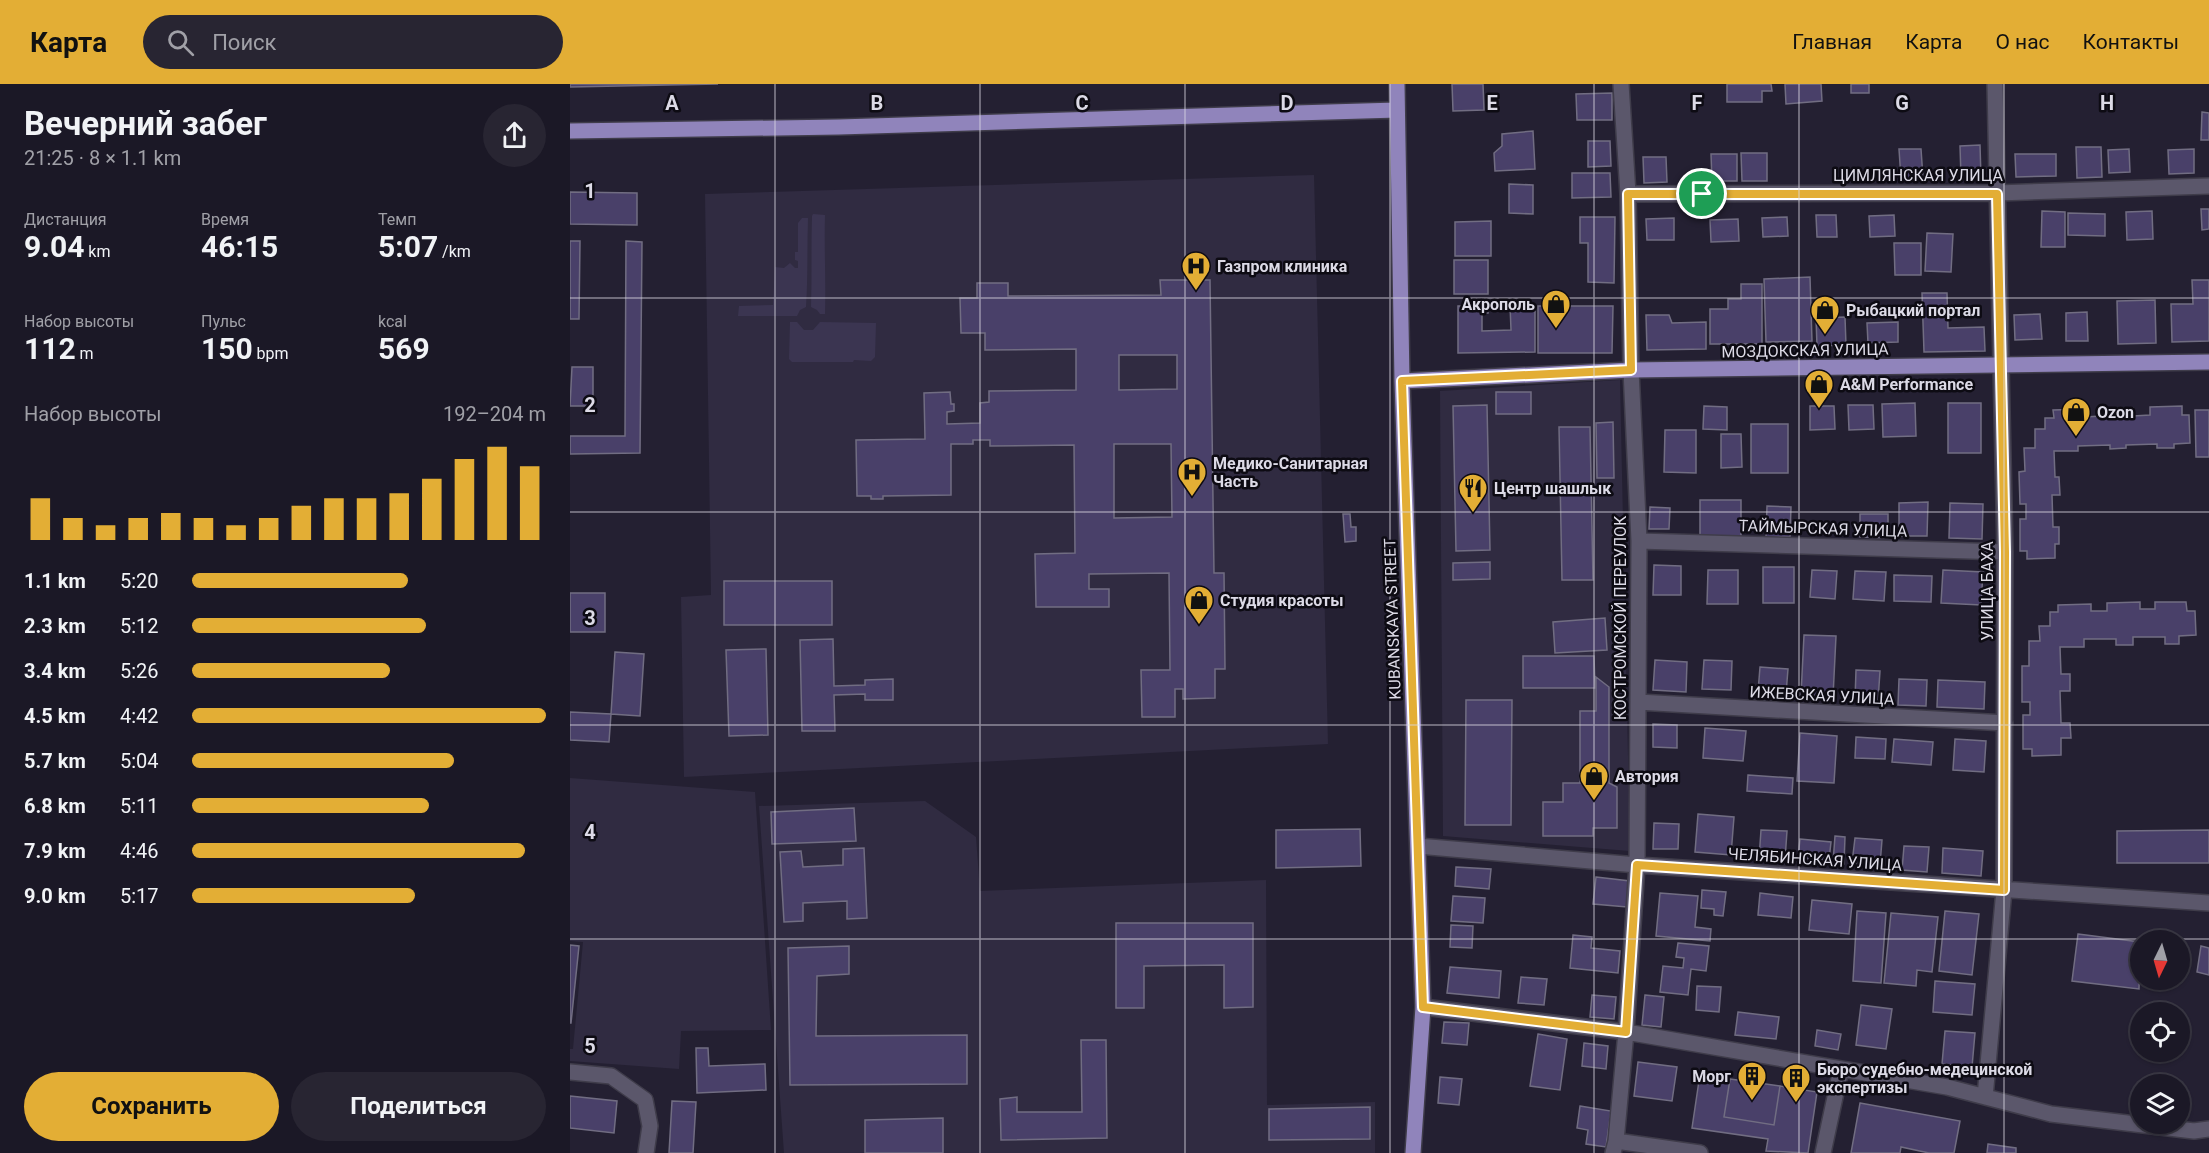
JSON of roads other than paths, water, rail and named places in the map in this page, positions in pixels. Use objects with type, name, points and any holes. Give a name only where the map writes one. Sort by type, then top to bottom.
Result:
[{"type":"main road","name":"KUBANSKAYA STREET","points":[[1397,84],[1402,381],[1423,1007],[1413,1153]]},
{"type":"main road","points":[[570,131],[839,127],[1397,110]]},
{"type":"main road","name":"МОЗДОКСКАЯ УЛИЦА","points":[[1402,381],[1631,370],[2209,362]]},
{"type":"street","name":"КОСТРОМСКОЙ ПЕРЕУЛОК","points":[[1615,1147],[1626,1032],[1637,865],[1639,541],[1631,370],[1628,194],[1621,84]]},
{"type":"street","name":"УЛИЦА БАХА","points":[[1985,1096],[2004,890],[2005,552],[1995,84]]},
{"type":"street","name":"ЦИМЛЯНСКАЯ УЛИЦА","points":[[1628,194],[1997,194],[2209,186]]},
{"type":"street","name":"ТАЙМЫРСКАЯ УЛИЦА","points":[[1639,541],[2005,552]]},
{"type":"street","name":"ИЖЕВСКАЯ УЛИЦА","points":[[1638,702],[2005,723]]},
{"type":"street","name":"ЧЕЛЯБИНСКАЯ УЛИЦА","points":[[1418,846],[1637,865],[2209,903]]},
{"type":"street","points":[[1423,1007],[1626,1032],[1947,1087],[2051,1114],[2194,1131],[2209,1129]]},
{"type":"street","points":[[1823,1153],[1841,1069]]},
{"type":"street","points":[[570,1072],[611,1076],[645,1100],[650,1126],[646,1153]]},
{"type":"street","points":[[1615,1147],[1700,1153]]},
{"type":"place","name":"Газпром клиника","points":[[1196,292]]},
{"type":"place","name":"Акрополь","points":[[1556,330]]},
{"type":"place","name":"Рыбацкий портал","points":[[1825,336]]},
{"type":"place","name":"A&M Performance","points":[[1819,410]]},
{"type":"place","name":"Ozon","points":[[2076,438]]},
{"type":"place","name":"Медико-Санитарная Часть","points":[[1192,498]]},
{"type":"place","name":"Центр шашлык","points":[[1473,514]]},
{"type":"place","name":"Студия красоты","points":[[1199,626]]},
{"type":"place","name":"Автория","points":[[1594,802]]},
{"type":"place","name":"Морг","points":[[1752,1102]]},
{"type":"place","name":"Бюро судебно-медецинской экспертизы","points":[[1796,1104]]}]
